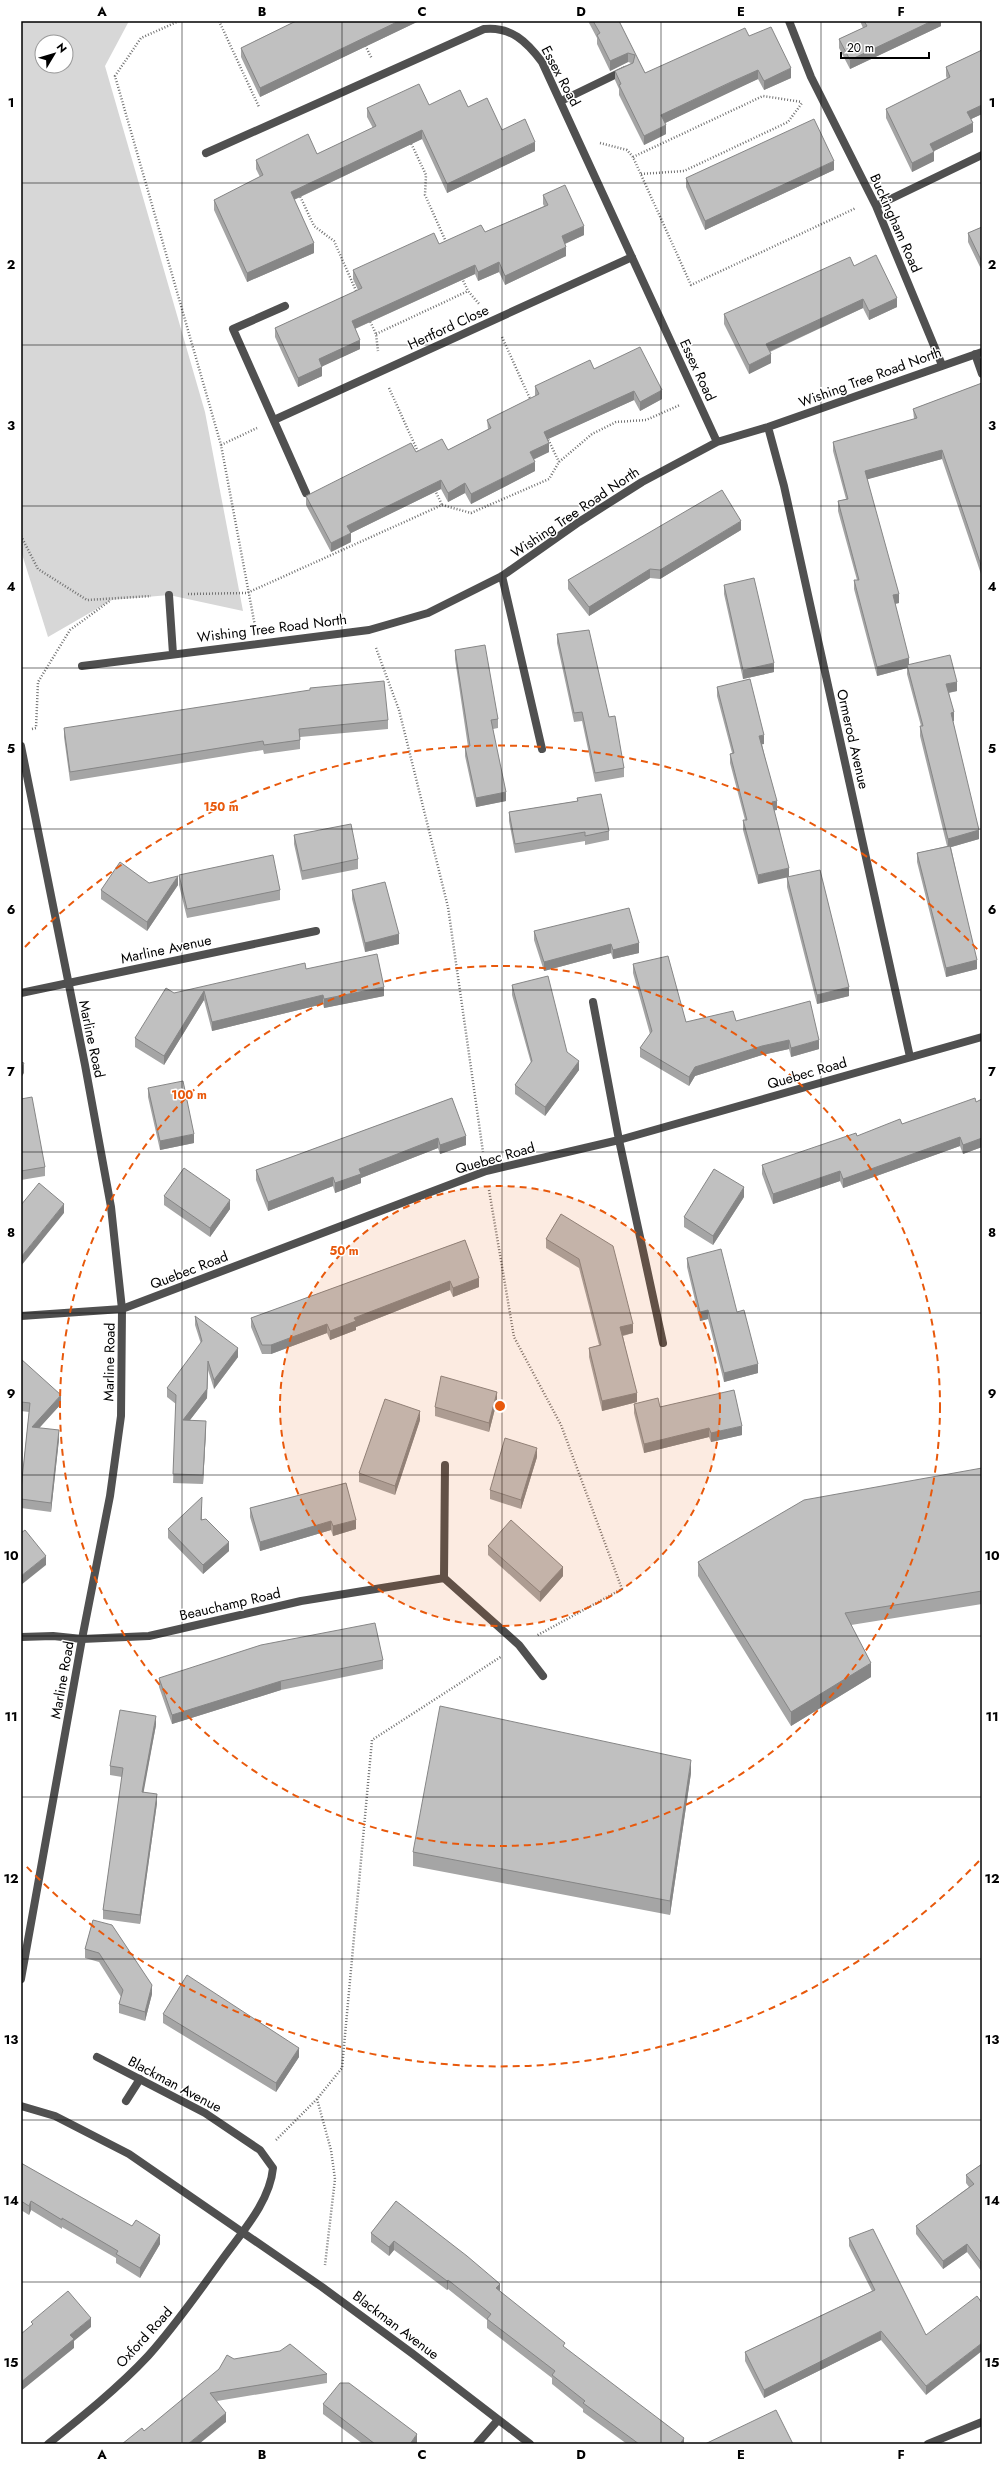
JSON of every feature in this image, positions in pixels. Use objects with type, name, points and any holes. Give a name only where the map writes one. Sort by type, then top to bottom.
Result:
[{"type":"street","name":"Buckingham Road","points":[[789,21],[820,94],[875,203],[942,365]]},
{"type":"street","name":"Essex Road","points":[[206,153],[484,29],[494,28],[514,33],[528,42],[542,62],[717,442]]},
{"type":"street","points":[[561,101],[630,67]]},
{"type":"street","points":[[875,203],[982,155]]},
{"type":"street","name":"Hertford Close","points":[[274,420],[632,258]]},
{"type":"street","points":[[285,306],[233,329],[306,493]]},
{"type":"street","points":[[979,353],[982,374]]},
{"type":"street","name":"Wishing Tree Road North","points":[[82,666],[369,630],[428,613],[502,576],[579,522],[642,482],[717,442],[768,427],[979,353]]},
{"type":"street","name":"Ormerod Avenue","points":[[768,427],[784,486],[910,1057]]},
{"type":"street","points":[[502,576],[542,749]]},
{"type":"street","points":[[169,595],[173,654]]},
{"type":"street","name":"Marline Road","points":[[21,746],[111,1207],[122,1309],[121,1416],[110,1496],[82,1640],[21,1979]]},
{"type":"street","name":"Marline Avenue","points":[[21,993],[67,982],[316,931]]},
{"type":"street","points":[[593,1002],[619,1140],[663,1343]]},
{"type":"street","name":"Quebec Road","points":[[21,1316],[122,1309],[486,1171],[619,1140],[982,1037]]},
{"type":"street","points":[[445,1465],[444,1578],[519,1645],[543,1676]]},
{"type":"street","name":"Beauchamp Road","points":[[21,1637],[53,1636],[82,1640],[149,1636],[301,1601],[444,1578]]},
{"type":"street","name":"Blackman Avenue","points":[[97,2057],[205,2113],[263,2154],[273,2168],[271,2185],[243,2232]]},
{"type":"street","points":[[126,2101],[140,2079]]},
{"type":"street","name":"Blackman Avenue","points":[[21,2106],[55,2116],[129,2154],[322,2287],[413,2354],[530,2444]]},
{"type":"street","name":"Oxford Road","points":[[48,2444],[96,2407],[148,2355],[178,2320],[243,2232]]},
{"type":"street","points":[[476,2444],[498,2420]]},
{"type":"street","points":[[928,2444],[982,2422]]},
{"type":"path","points":[[179,21],[141,38],[115,76],[221,444],[258,643]]},
{"type":"path","points":[[219,21],[268,125]]},
{"type":"path","points":[[364,42],[380,76]]},
{"type":"path","points":[[641,174],[684,171],[788,122],[803,102],[820,94]]},
{"type":"path","points":[[633,157],[763,96],[803,102]]},
{"type":"path","points":[[577,136],[627,150],[633,157],[691,285],[875,203]]},
{"type":"path","points":[[409,140],[426,175],[425,195],[449,250]]},
{"type":"path","points":[[298,190],[314,226],[334,241],[360,298]]},
{"type":"path","points":[[458,271],[468,291],[494,320],[533,405]]},
{"type":"path","points":[[376,334],[468,291]]},
{"type":"path","points":[[366,313],[376,334],[381,372],[419,456]]},
{"type":"path","points":[[21,536],[38,568],[87,600],[112,600],[169,595],[248,593],[442,505],[471,513],[550,479],[559,462],[592,434],[616,422],[646,420],[697,397]]},
{"type":"path","points":[[221,444],[274,420]]},
{"type":"path","points":[[546,434],[559,462]]},
{"type":"path","points":[[432,484],[442,505]]},
{"type":"path","points":[[28,729],[36,728],[38,682],[70,630],[112,600]]},
{"type":"path","points":[[263,2154],[317,2099],[342,2068],[372,1740],[519,1645],[622,1590],[561,1425],[514,1337],[486,1171],[448,907],[399,710],[369,630]]},
{"type":"path","points":[[317,2099],[332,2150],[335,2179],[322,2287]]},
{"type":"shaded area","points":[[21,21],[129,21],[105,66],[205,412],[243,611],[169,595],[112,600],[48,637],[21,551]]},
{"type":"building","points":[[296,21],[399,21],[260,88],[241,48]]},
{"type":"building","points":[[593,21],[619,21],[645,73],[745,28],[749,36],[771,27],[791,68],[764,81],[758,70],[731,82],[661,115],[666,125],[644,136],[619,85],[621,84],[615,71],[633,63],[635,55],[628,53],[610,61],[597,35],[600,33]]},
{"type":"building","points":[[864,21],[932,21],[850,60],[839,39],[867,26]]},
{"type":"building","points":[[982,50],[982,105],[967,112],[973,123],[930,144],[934,152],[912,163],[886,109],[950,77],[946,67]]},
{"type":"building","points":[[419,84],[429,105],[460,90],[468,107],[487,98],[502,130],[525,119],[535,142],[447,184],[422,130],[291,192],[314,243],[247,273],[214,200],[263,175],[256,160],[308,134],[317,154],[376,126],[367,108]]},
{"type":"building","points":[[814,119],[834,161],[705,221],[686,178]]},
{"type":"building","points":[[565,185],[584,226],[562,236],[566,247],[505,276],[499,262],[478,272],[475,265],[352,321],[360,340],[319,359],[322,367],[298,378],[275,328],[362,288],[353,270],[434,233],[439,244],[481,225],[485,232],[548,205],[543,195]]},
{"type":"building","points":[[982,227],[982,262],[968,233]]},
{"type":"building","points":[[876,255],[897,298],[869,311],[863,299],[766,344],[771,354],[749,365],[724,314],[850,257],[854,266]]},
{"type":"building","points":[[640,347],[662,390],[640,402],[634,391],[544,432],[549,443],[530,452],[535,462],[471,494],[465,483],[448,493],[441,480],[347,526],[351,533],[331,543],[306,496],[411,443],[416,452],[442,439],[448,450],[491,428],[487,420],[539,394],[535,386],[590,360],[594,369]]},
{"type":"building","points":[[982,383],[982,568],[942,450],[865,471],[899,594],[893,595],[909,658],[877,667],[854,580],[859,580],[838,501],[848,499],[833,442],[917,418],[913,409]]},
{"type":"building","points":[[722,490],[741,521],[660,570],[650,569],[589,607],[568,580]]},
{"type":"building","points":[[754,578],[774,663],[743,670],[724,585]]},
{"type":"building","points":[[589,630],[609,717],[615,716],[624,768],[595,773],[582,712],[574,713],[557,634]]},
{"type":"building","points":[[485,645],[498,719],[491,720],[506,792],[476,798],[465,747],[470,746],[455,650]]},
{"type":"building","points":[[950,655],[957,682],[946,684],[954,712],[951,713],[979,830],[948,839],[920,726],[923,726],[907,665]]},
{"type":"building","points":[[750,679],[764,735],[759,736],[777,801],[772,802],[789,868],[758,875],[743,820],[747,820],[730,754],[734,753],[717,687]]},
{"type":"building","points":[[384,681],[388,720],[299,729],[300,740],[264,745],[263,741],[70,772],[64,728],[310,690],[310,688]]},
{"type":"building","points":[[601,794],[609,831],[585,836],[585,832],[515,844],[509,812],[578,801],[577,798]]},
{"type":"building","points":[[351,824],[358,859],[302,871],[294,835]]},
{"type":"building","points":[[950,846],[977,960],[946,968],[917,853]]},
{"type":"building","points":[[273,855],[280,890],[187,909],[179,875]]},
{"type":"building","points":[[120,862],[149,883],[178,876],[147,922],[101,890]]},
{"type":"building","points":[[820,870],[849,987],[817,995],[787,877]]},
{"type":"building","points":[[385,882],[399,934],[365,943],[352,890]]},
{"type":"building","points":[[629,908],[639,943],[613,950],[611,944],[544,962],[534,931]]},
{"type":"building","points":[[377,954],[384,987],[324,999],[323,995],[212,1022],[204,991],[164,1056],[135,1038],[166,988],[174,993],[305,963],[306,969]]},
{"type":"building","points":[[668,956],[686,1022],[733,1011],[736,1021],[810,1001],[819,1040],[791,1048],[789,1040],[762,1046],[695,1067],[689,1077],[640,1048],[652,1031],[633,964]]},
{"type":"building","points":[[548,976],[567,1052],[579,1061],[545,1107],[515,1085],[532,1061],[512,985]]},
{"type":"building","points":[[21,1062],[24,1063],[21,1069]]},
{"type":"building","points":[[183,1081],[194,1134],[160,1141],[148,1088]]},
{"type":"building","points":[[32,1097],[45,1167],[21,1171],[21,1099]]},
{"type":"building","points":[[452,1098],[466,1136],[440,1145],[438,1138],[359,1169],[361,1174],[335,1183],[333,1177],[268,1202],[256,1170]]},
{"type":"building","points":[[975,1098],[976,1102],[982,1099],[982,1138],[963,1145],[960,1137],[843,1179],[840,1171],[773,1194],[762,1165],[856,1133],[857,1136],[900,1119],[902,1124]]},
{"type":"building","points":[[184,1168],[230,1200],[210,1228],[164,1196]]},
{"type":"building","points":[[714,1169],[744,1187],[713,1236],[684,1217]]},
{"type":"building","points":[[39,1183],[64,1204],[21,1257],[21,1205]]},
{"type":"building","points":[[561,1214],[613,1246],[633,1324],[620,1327],[637,1393],[602,1401],[589,1348],[601,1345],[579,1259],[546,1239]]},
{"type":"building","points":[[465,1240],[479,1278],[453,1288],[450,1281],[354,1318],[356,1321],[330,1331],[327,1324],[271,1345],[262,1345],[251,1318]]},
{"type":"building","points":[[721,1249],[737,1312],[744,1310],[758,1364],[724,1373],[708,1310],[700,1312],[687,1258]]},
{"type":"building","points":[[195,1316],[238,1348],[214,1380],[208,1361],[207,1389],[183,1420],[206,1421],[203,1475],[173,1474],[176,1395],[167,1388],[202,1341]]},
{"type":"building","points":[[21,1359],[61,1395],[32,1427],[59,1430],[51,1503],[21,1499],[30,1403],[21,1402]]},
{"type":"building","points":[[441,1376],[497,1392],[489,1423],[435,1407]]},
{"type":"building","points":[[734,1390],[742,1426],[711,1433],[709,1428],[644,1444],[634,1404],[658,1398],[660,1407]]},
{"type":"building","points":[[385,1399],[420,1411],[395,1486],[359,1473]]},
{"type":"building","points":[[505,1438],[537,1448],[521,1500],[490,1490]]},
{"type":"building","points":[[982,1468],[982,1591],[845,1613],[871,1663],[791,1712],[698,1562],[804,1500]]},
{"type":"building","points":[[346,1483],[356,1520],[333,1526],[331,1521],[260,1542],[250,1508]]},
{"type":"building","points":[[202,1497],[201,1520],[206,1519],[229,1542],[203,1565],[168,1529]]},
{"type":"building","points":[[511,1520],[563,1567],[540,1592],[488,1546]]},
{"type":"building","points":[[25,1530],[46,1556],[21,1576],[21,1533]]},
{"type":"building","points":[[375,1623],[383,1660],[281,1681],[172,1715],[159,1678],[261,1645]]},
{"type":"building","points":[[440,1706],[691,1760],[670,1901],[413,1852]]},
{"type":"building","points":[[120,1710],[156,1716],[142,1792],[157,1794],[140,1915],[103,1910],[123,1768],[110,1766]]},
{"type":"building","points":[[93,1920],[112,1925],[152,1985],[145,2012],[119,2004],[123,1990],[99,1953],[85,1949]]},
{"type":"building","points":[[187,1975],[299,2048],[276,2083],[163,2014]]},
{"type":"building","points":[[21,2163],[132,2226],[136,2220],[160,2235],[140,2268],[116,2254],[118,2251],[62,2218],[62,2220],[31,2201],[29,2206],[21,2201]]},
{"type":"building","points":[[982,2164],[982,2264],[967,2244],[943,2261],[916,2226],[974,2184],[966,2175]]},
{"type":"building","points":[[396,2201],[467,2256],[500,2284],[496,2288],[565,2343],[563,2346],[684,2438],[680,2444],[639,2444],[583,2403],[585,2401],[552,2375],[555,2371],[487,2319],[491,2314],[448,2280],[447,2281],[394,2241],[389,2247],[371,2233]]},
{"type":"building","points":[[873,2229],[926,2335],[977,2296],[982,2303],[982,2343],[926,2386],[881,2331],[764,2390],[745,2352],[875,2290],[849,2238]]},
{"type":"building","points":[[68,2291],[91,2318],[70,2335],[74,2339],[21,2382],[21,2334],[33,2324],[31,2322]]},
{"type":"building","points":[[290,2344],[327,2374],[210,2393],[226,2413],[188,2444],[122,2444],[142,2428],[144,2431],[219,2369],[227,2355],[234,2359],[280,2351]]},
{"type":"building","points":[[340,2383],[349,2383],[417,2434],[410,2444],[375,2444],[323,2404]]},
{"type":"building","points":[[776,2410],[793,2444],[705,2444]]}]
